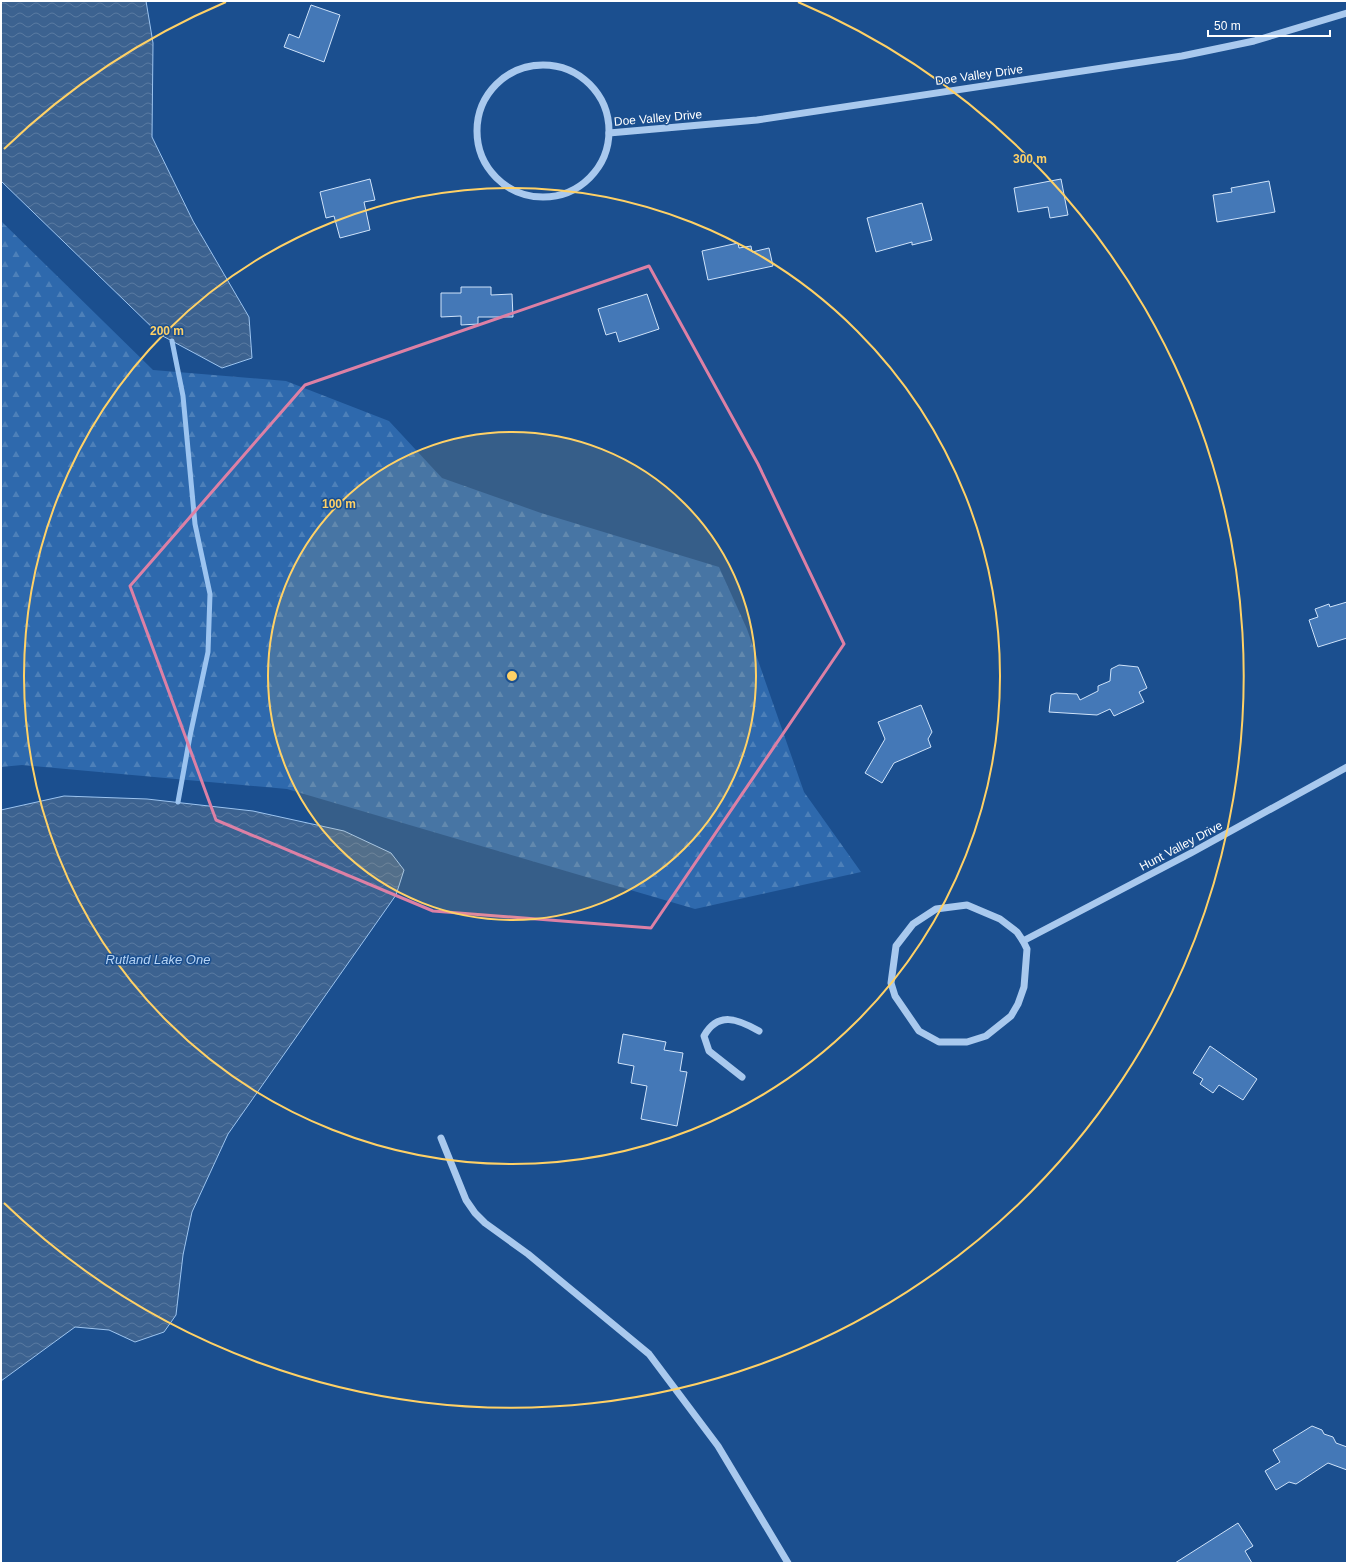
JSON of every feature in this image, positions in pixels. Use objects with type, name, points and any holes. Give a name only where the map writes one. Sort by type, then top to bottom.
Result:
[{"type":"street","name":"Doe Valley Drive","points":[[609,133],[755,120],[1182,56],[1254,41],[1347,13]]},
{"type":"street","name":"Doe Valley Drive","points":[[536,66],[559,67],[579,76],[595,91],[606,111],[609,133],[606,152],[598,169],[583,185],[563,195],[542,198],[520,194],[501,183],[487,166],[478,146],[477,125],[482,105],[494,86],[512,73],[536,66]]},
{"type":"street","name":"Hunt Valley Drive","points":[[1023,941],[1191,854],[1347,767]]},
{"type":"street","points":[[967,905],[1000,919],[1017,932],[1023,941],[1027,948],[1024,987],[1018,1004],[1011,1016],[986,1036],[967,1042],[939,1042],[919,1032],[910,1021],[895,996],[891,983],[896,946],[913,924],[936,909],[967,905]]},
{"type":"street","points":[[742,1077],[709,1051],[704,1036],[709,1028],[719,1021],[730,1020],[743,1022],[759,1031]]},
{"type":"street","points":[[441,1138],[466,1200],[480,1218],[528,1254],[649,1354],[718,1446],[788,1563]]},
{"type":"highlighted area","points":[[649,266],[758,464],[844,644],[651,928],[433,911],[216,820],[130,586],[305,385]]},
{"type":"green space","points":[[1,221],[153,370],[286,381],[389,421],[442,478],[541,513],[719,567],[747,629],[804,792],[861,872],[695,909],[287,789],[22,765],[1,767]]},
{"type":"water","points":[[1,1],[146,1],[153,43],[152,137],[193,221],[249,317],[252,358],[222,368],[159,334],[1,181]]},
{"type":"water","name":"Rutland Lake One","points":[[64,796],[147,799],[253,811],[344,831],[391,853],[404,870],[396,895],[228,1134],[192,1212],[183,1255],[176,1315],[164,1332],[135,1342],[109,1330],[75,1327],[1,1381],[1,810]]},
{"type":"building","points":[[311,5],[340,15],[324,62],[284,47],[289,34],[299,38]]},
{"type":"building","points":[[370,179],[375,200],[364,202],[370,230],[340,238],[334,216],[326,218],[320,192]]},
{"type":"building","points":[[1061,179],[1068,215],[1050,218],[1048,207],[1018,212],[1014,188]]},
{"type":"building","points":[[1269,181],[1275,212],[1217,222],[1213,195],[1232,192],[1231,188]]},
{"type":"building","points":[[922,203],[932,240],[912,245],[912,242],[876,252],[867,218]]},
{"type":"building","points":[[738,243],[739,248],[751,246],[752,252],[769,248],[773,266],[708,280],[702,251]]},
{"type":"building","points":[[461,287],[491,287],[491,295],[512,294],[513,317],[478,317],[478,324],[461,325],[461,316],[441,317],[441,293],[461,293]]},
{"type":"building","points":[[647,294],[659,329],[619,342],[616,332],[606,335],[598,309]]},
{"type":"building","points":[[1347,602],[1347,638],[1318,647],[1309,620],[1318,617],[1315,609],[1329,604],[1330,607]]},
{"type":"building","points":[[1119,665],[1138,667],[1147,688],[1139,692],[1144,702],[1114,716],[1110,709],[1097,715],[1049,712],[1051,695],[1056,693],[1077,694],[1080,700],[1098,691],[1098,686],[1110,681],[1111,669]]},
{"type":"building","points":[[921,705],[932,732],[928,739],[931,747],[894,763],[882,783],[865,773],[885,739],[878,722]]},
{"type":"building","points":[[623,1034],[666,1042],[664,1050],[683,1053],[680,1071],[687,1072],[677,1126],[641,1119],[647,1086],[631,1083],[634,1066],[618,1063]]},
{"type":"building","points":[[1210,1046],[1257,1079],[1243,1100],[1219,1085],[1213,1093],[1200,1084],[1203,1079],[1193,1073]]},
{"type":"building","points":[[1312,1426],[1322,1430],[1324,1434],[1333,1437],[1336,1443],[1347,1447],[1347,1470],[1328,1463],[1296,1484],[1289,1482],[1276,1490],[1265,1471],[1280,1462],[1273,1450]]},
{"type":"building","points":[[1238,1523],[1253,1546],[1245,1551],[1252,1563],[1175,1563]]},
{"type":"waterway","points":[[172,341],[183,396],[195,524],[210,594],[208,652],[178,802]]}]
